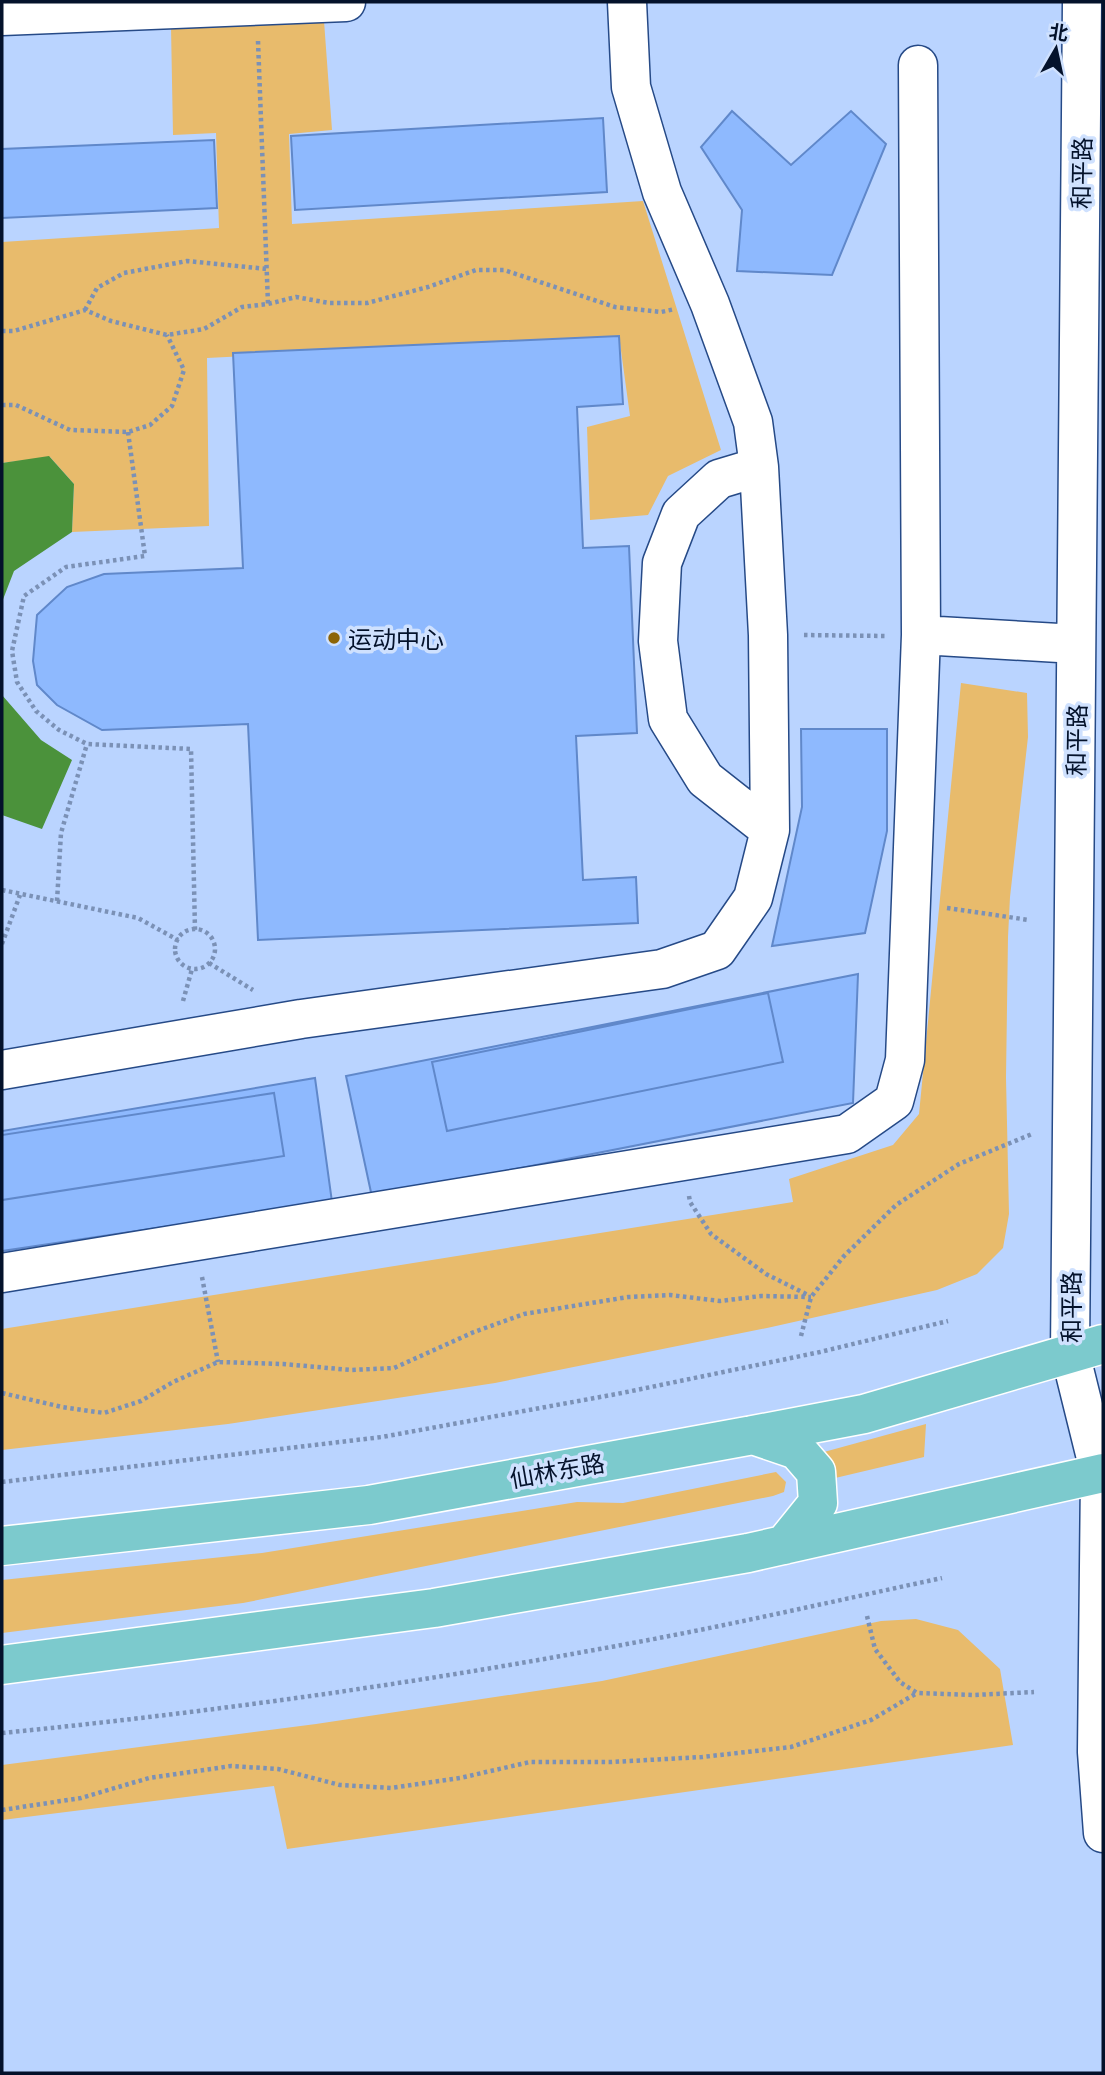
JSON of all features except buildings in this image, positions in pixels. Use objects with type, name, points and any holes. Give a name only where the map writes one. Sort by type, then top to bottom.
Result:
[{"type":"main road","name":"仙林东路","points":[[2,1546],[369,1505],[864,1414],[1086,1349]]},
{"type":"main road","points":[[753,1435],[797,1450],[816,1472],[818,1503],[784,1545]]},
{"type":"main road","points":[[2,1665],[434,1608],[784,1545],[1102,1469]]},
{"type":"street","points":[[2,16],[210,4],[346,2]]},
{"type":"street","points":[[2,1070],[301,1019],[662,969],[717,950],[753,898],[769,830],[768,635],[759,467],[753,422],[710,304],[662,192],[631,87],[627,2]]},
{"type":"street","name":"和平路","points":[[1082,2],[1076,643],[1086,1349],[1102,1469],[1097,1752],[1103,1833]]},
{"type":"street","points":[[2,1273],[848,1134],[894,1101],[905,1060],[921,635],[918,65]]},
{"type":"street","points":[[759,467],[719,479],[681,514],[663,563],[658,641],[668,719],[705,779],[769,830]]},
{"type":"street","points":[[921,635],[1076,643]]},
{"type":"path","points":[[257,5],[268,304]]},
{"type":"path","points":[[85,310],[97,288],[124,273],[187,261],[267,269]]},
{"type":"path","points":[[2,331],[15,331],[85,310],[111,321],[167,335],[204,329],[242,307],[296,297],[329,303],[368,303],[428,287],[476,270],[504,270],[615,307],[661,312],[710,304]]},
{"type":"path","points":[[2,405],[16,405],[70,430],[128,432],[150,425],[172,406],[184,370],[167,335]]},
{"type":"path","points":[[128,432],[145,556],[66,567],[24,596],[12,650],[18,682],[36,711],[59,730],[87,744],[191,750],[195,930]]},
{"type":"path","points":[[768,635],[921,635]]},
{"type":"path","points":[[57,901],[61,832],[87,744]]},
{"type":"path","points":[[2,890],[138,918],[178,940]]},
{"type":"path","points":[[2,944],[20,895]]},
{"type":"path","points":[[911,903],[1029,920]]},
{"type":"path","points":[[195,930],[208,933],[215,945],[213,958],[204,966],[192,968],[181,963],[176,952],[178,940],[185,932],[195,930]]},
{"type":"path","points":[[801,1336],[811,1297],[844,1256],[896,1205],[959,1164],[1032,1134]]},
{"type":"path","points":[[682,1161],[690,1202],[711,1234],[766,1274],[811,1297]]},
{"type":"path","points":[[195,1241],[218,1362]]},
{"type":"path","points":[[2,1393],[62,1407],[104,1413],[141,1401],[173,1381],[218,1362],[351,1370],[394,1367],[474,1332],[524,1314],[628,1297],[670,1295],[720,1301],[761,1296],[811,1297]]},
{"type":"path","points":[[2,1482],[382,1437],[622,1393],[820,1352],[948,1321]]},
{"type":"path","points":[[2,1733],[111,1722],[335,1692],[606,1648],[942,1578]]},
{"type":"path","points":[[867,1616],[874,1649],[900,1682],[918,1693],[974,1695],[1034,1692]]},
{"type":"path","points":[[2,1810],[81,1798],[149,1778],[231,1766],[278,1769],[340,1785],[391,1788],[460,1778],[530,1762],[612,1762],[702,1757],[791,1746],[871,1720],[918,1693]]},
{"type":"shaded area","points":[[324,21],[332,130],[289,134],[292,224],[643,201],[721,450],[668,476],[648,515],[590,520],[587,427],[630,416],[619,336],[207,358],[209,526],[72,532],[74,484],[50,457],[2,463],[2,242],[219,228],[216,133],[173,135],[171,27]]},
{"type":"shaded area","points":[[49,456],[74,484],[72,532],[14,571],[2,602],[2,463]]},
{"type":"shaded area","points":[[961,683],[1027,693],[1028,737],[1008,937],[1006,1078],[1009,1214],[1003,1248],[977,1274],[937,1290],[767,1328],[495,1383],[228,1424],[2,1450],[2,1329],[793,1202],[789,1179],[893,1145],[919,1114]]},
{"type":"shaded area","points":[[2,695],[41,740],[72,760],[42,829],[2,815]]},
{"type":"shaded area","points":[[926,1424],[924,1457],[831,1479],[833,1463],[824,1452]]},
{"type":"shaded area","points":[[776,1472],[786,1482],[784,1492],[773,1496],[243,1603],[2,1633],[2,1580],[262,1553],[577,1502],[623,1503]]},
{"type":"shaded area","points":[[916,1619],[958,1630],[1000,1669],[1013,1745],[287,1849],[274,1786],[2,1820],[2,1765],[316,1724],[602,1681],[881,1621]]},
{"type":"place","name":"运动中心","points":[[334,638]]}]
